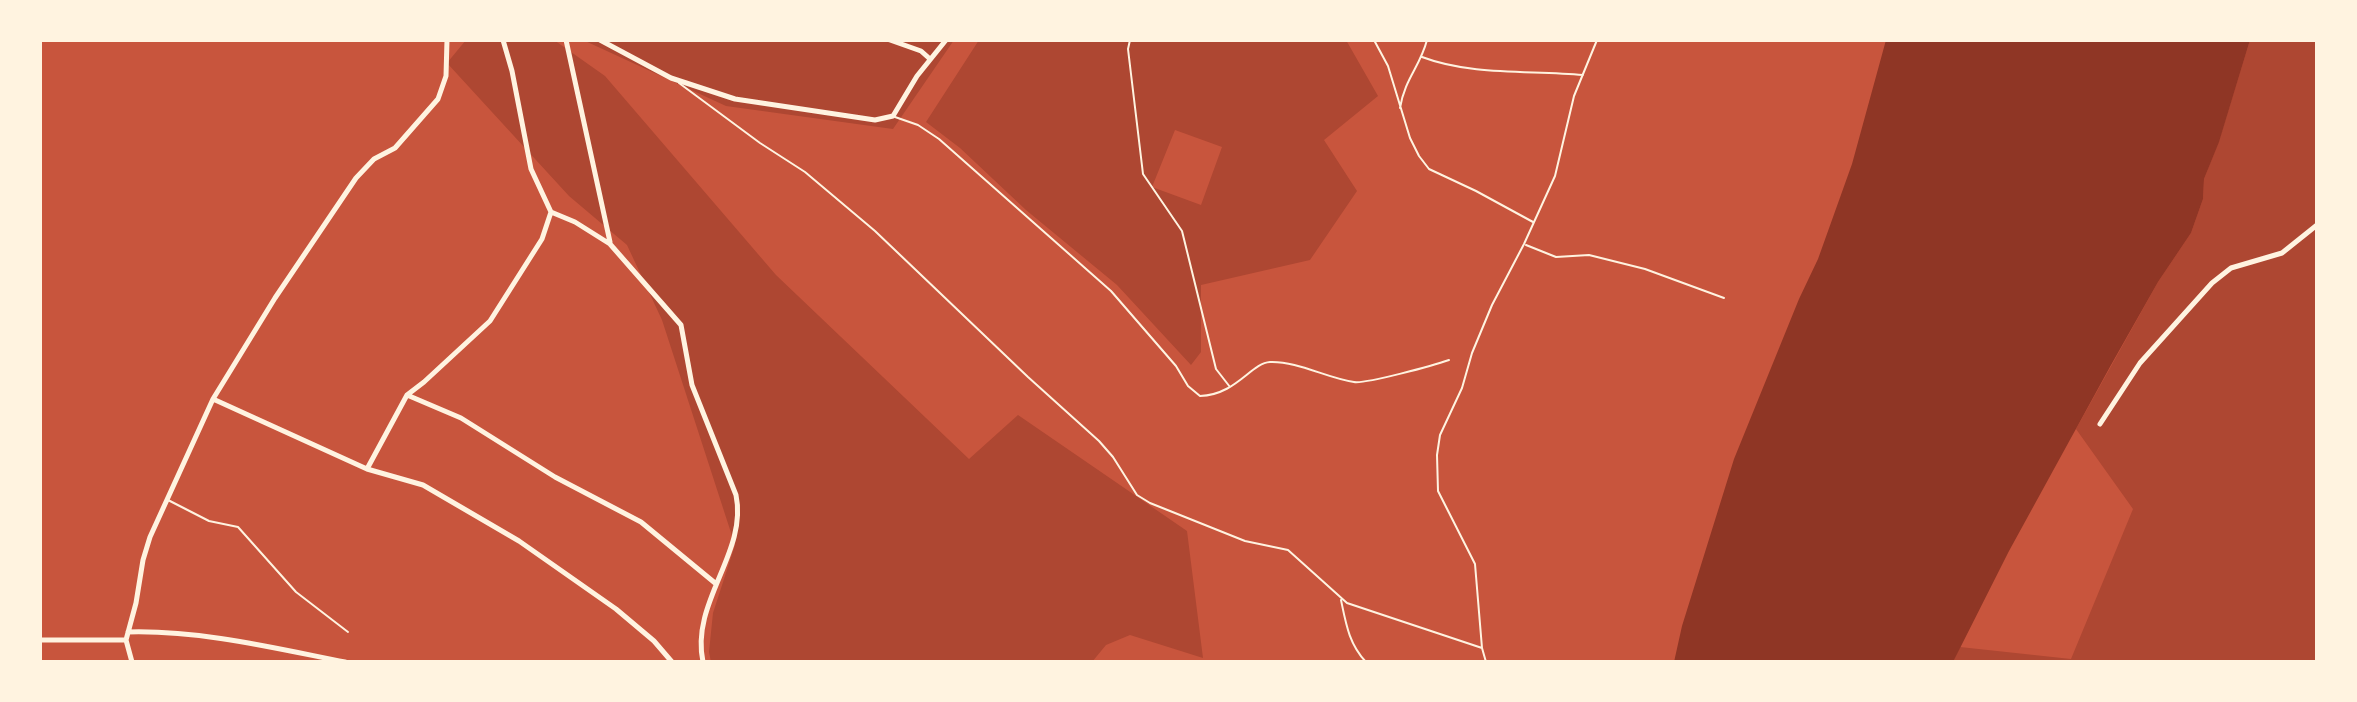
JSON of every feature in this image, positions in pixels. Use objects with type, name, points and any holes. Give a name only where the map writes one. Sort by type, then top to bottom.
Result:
[{"type":"street","points":[[132,662],[126,640],[143,560],[213,399],[275,298],[356,178],[374,159],[395,148],[438,99],[446,76],[447,40]]},
{"type":"street","points":[[503,40],[531,169],[551,212],[575,222],[610,244],[681,325],[692,385],[736,495],[739,512],[732,541],[702,622],[700,642],[703,662]]},
{"type":"street","points":[[566,40],[610,244]]},
{"type":"street","points":[[600,40],[671,78],[735,99],[875,120],[893,116],[904,94],[946,40]]},
{"type":"street","points":[[890,40],[921,51],[930,59]]},
{"type":"street","points":[[367,469],[407,395],[490,321],[542,239],[551,212]]},
{"type":"street","points":[[2100,424],[2140,363],[2212,283],[2231,268],[2282,253],[2317,225]]},
{"type":"street","points":[[407,395],[461,418],[555,477],[641,522],[715,583]]},
{"type":"street","points":[[213,399],[367,469],[423,485],[519,541],[616,609],[654,641],[672,662]]},
{"type":"street","points":[[128,632],[166,631],[345,662]]},
{"type":"street","points":[[40,640],[126,640]]},
{"type":"lane","points":[[1130,40],[1128,49],[1143,174],[1182,231],[1216,369],[1231,388]]},
{"type":"lane","points":[[1374,40],[1388,66],[1400,109],[1419,156],[1429,169],[1534,222]]},
{"type":"lane","points":[[1400,109],[1404,87],[1422,57],[1427,40]]},
{"type":"lane","points":[[1486,662],[1482,648],[1475,564],[1438,491],[1440,435],[1462,388],[1472,353],[1492,305],[1555,176],[1574,96],[1597,40]]},
{"type":"lane","points":[[1422,57],[1435,62],[1499,70],[1583,75]]},
{"type":"lane","points":[[671,78],[805,172],[875,231],[1099,441],[1137,495],[1245,541],[1288,550],[1341,599],[1482,648]]},
{"type":"lane","points":[[893,116],[918,125],[939,139],[1111,291],[1176,366],[1188,386],[1200,396],[1216,396],[1259,365],[1269,362],[1357,383],[1449,360]]},
{"type":"lane","points":[[1524,244],[1556,257],[1589,255],[1645,269],[1724,298]]},
{"type":"lane","points":[[167,499],[209,521],[238,527],[296,592],[348,632]]},
{"type":"lane","points":[[1341,599],[1347,632],[1355,651],[1366,662]]},
{"type":"shaded area","points":[[466,40],[554,40],[605,76],[776,275],[969,459],[1018,415],[1187,531],[1203,658],[1130,635],[1106,645],[1092,662],[711,662],[709,652],[713,613],[735,545],[662,320],[627,245],[569,196],[447,63]]},
{"type":"shaded area","points":[[583,40],[954,40],[893,129],[726,106]]},
{"type":"shaded area","points":[[979,40],[1346,40],[1378,96],[1324,140],[1357,191],[1310,260],[1201,285],[1201,352],[1191,365],[1117,285],[926,122]],"holes":[[[1175,130],[1222,147],[1201,205],[1152,187]]]},
{"type":"shaded area","points":[[1886,40],[2250,40],[2219,142],[2204,179],[2203,199],[2191,233],[2158,282],[2111,365],[2009,551],[1953,662],[1674,662],[1682,626],[1734,459],[1818,259],[1852,164]]},
{"type":"shaded area","points":[[2250,40],[2317,40],[2317,662],[1953,662],[1960,647],[2071,659],[2133,509],[2076,429],[2158,282],[2191,233],[2203,199],[2204,179]]}]
